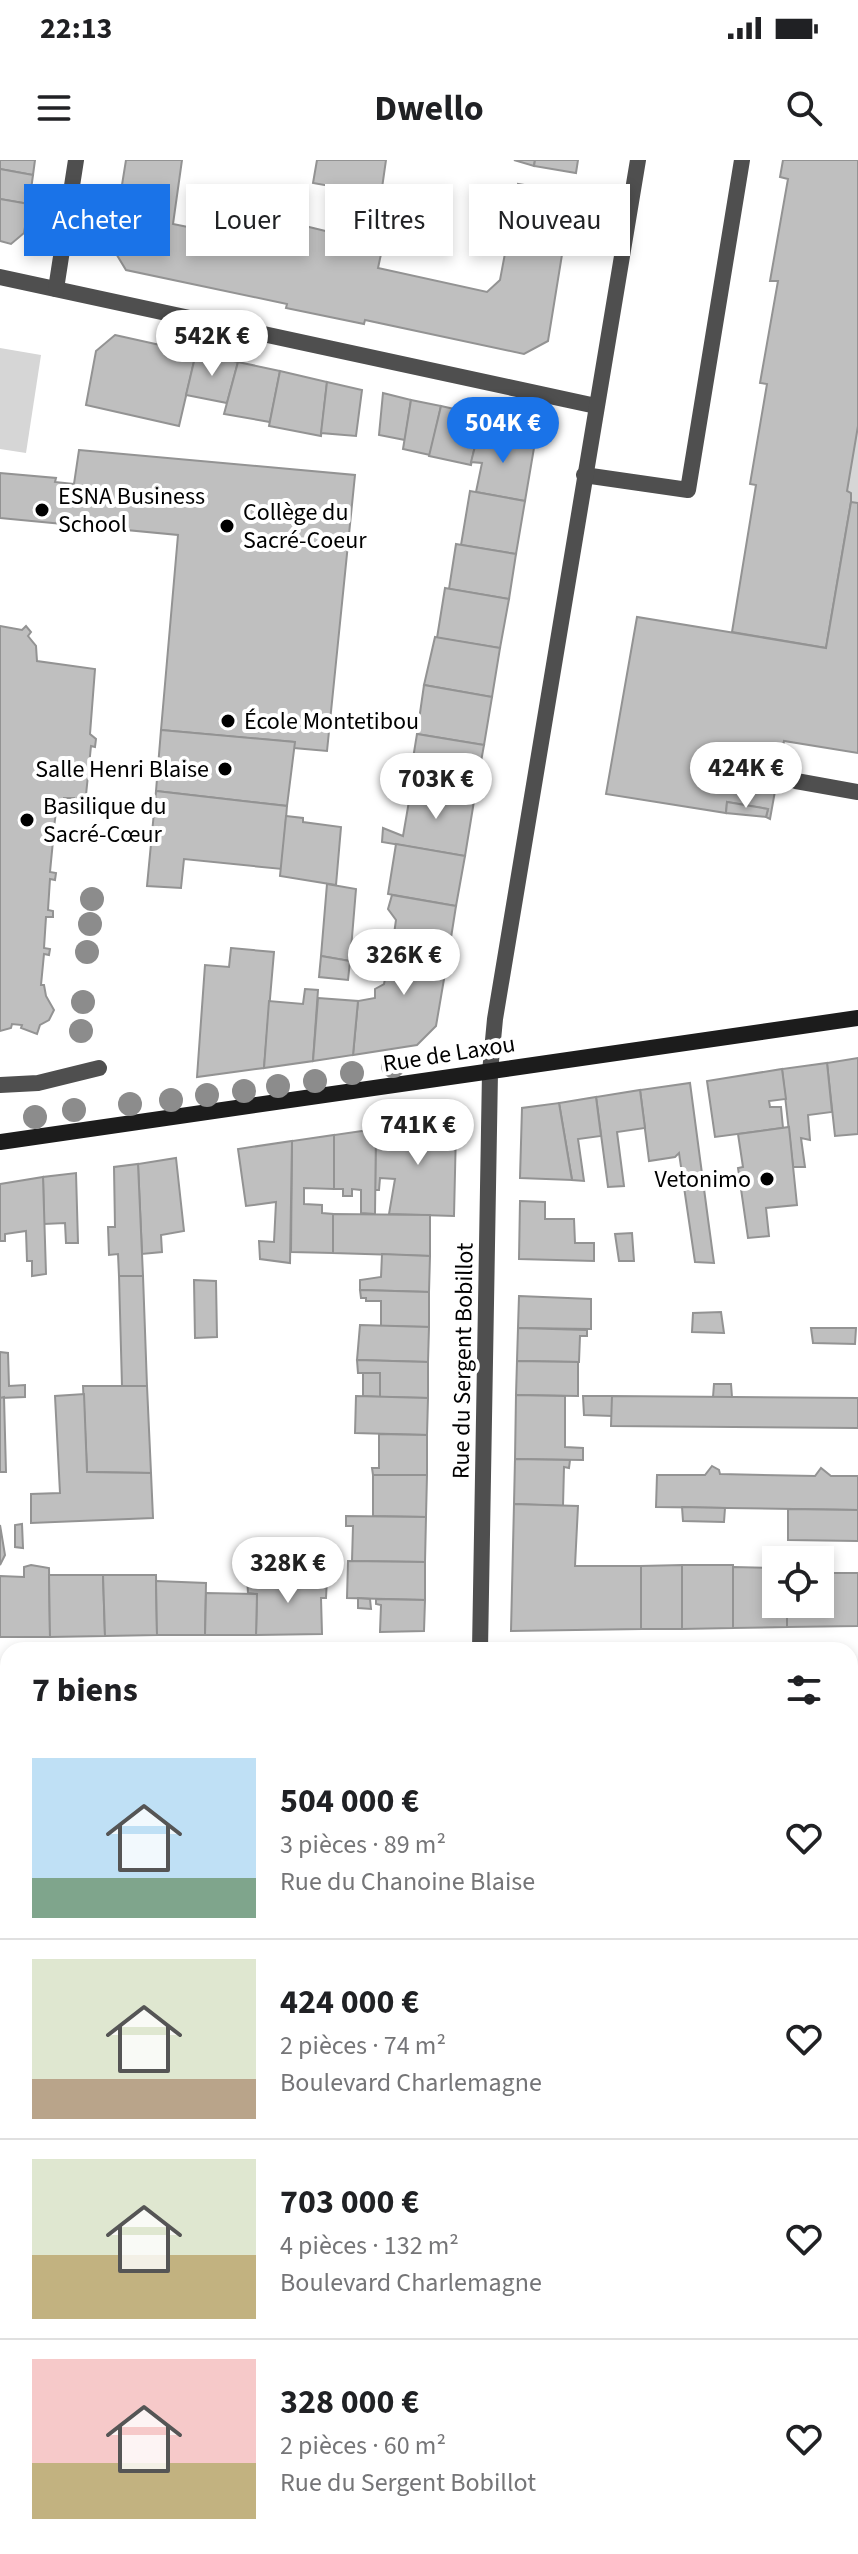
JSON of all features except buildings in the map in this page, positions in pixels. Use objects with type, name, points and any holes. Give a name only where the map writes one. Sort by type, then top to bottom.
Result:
[{"type":"main road","name":"Rue de Laxou","points":[[0,1142],[858,1018]]},
{"type":"street","points":[[56,289],[76,160]]},
{"type":"street","name":"Rue du Sergent Bobillot","points":[[480,1642],[490,1072],[498,997],[638,160]]},
{"type":"street","points":[[584,475],[688,490],[742,160]]},
{"type":"street","points":[[0,277],[596,406]]},
{"type":"street","points":[[796,781],[858,792]]},
{"type":"street","points":[[0,1085],[38,1083],[99,1068]]},
{"type":"shaded area","points":[[0,348],[41,355],[26,453],[0,449]]},
{"type":"shaded area","points":[[858,426],[858,503],[851,502],[851,493],[847,491]]},
{"type":"place","name":"ESNA Business School","points":[[42,510]]},
{"type":"place","name":"Collège du Sacré-Coeur","points":[[227,526]]},
{"type":"place","name":"École Montetibou","points":[[228,721]]},
{"type":"place","name":"Salle Henri Blaise","points":[[225,769]]},
{"type":"place","name":"Basilique du Sacré-Cœur","points":[[27,820]]},
{"type":"place","name":"Vetonimo","points":[[767,1179]]}]
